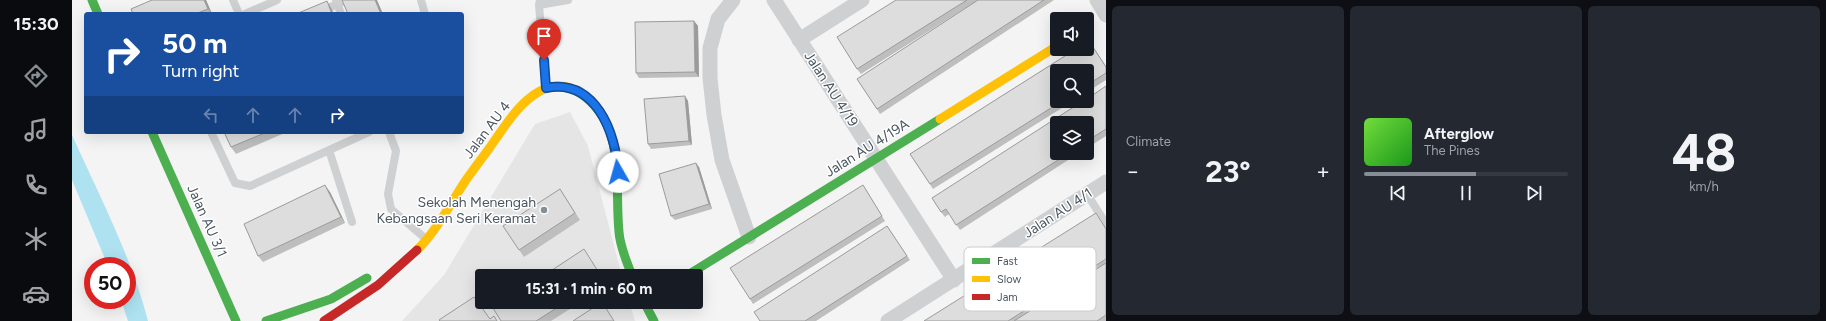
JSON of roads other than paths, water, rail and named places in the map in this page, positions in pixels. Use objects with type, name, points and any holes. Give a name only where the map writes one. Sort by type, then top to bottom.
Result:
[{"type":"main road","points":[[92,0],[97,12]]},
{"type":"main road","name":"Jalan AU 4/19A","points":[[697,269],[1050,50]]},
{"type":"main road","points":[[546,88],[556,86],[568,87],[582,92],[592,101],[614,140],[618,162],[620,234],[629,269]]},
{"type":"main road","name":"Jalan AU 4","points":[[324,321],[358,300],[408,260],[427,240],[448,210],[464,183],[513,115],[531,98],[546,88]]},
{"type":"main road","name":"Jalan AU 3/1","points":[[153,134],[236,321]]},
{"type":"main road","name":"Jalan AU 4","points":[[417,235],[448,210]]},
{"type":"main road","points":[[266,321],[330,299],[358,285],[374,273]]},
{"type":"main road","points":[[648,309],[654,321]]},
{"type":"street","points":[[733,0],[718,19],[710,48],[710,78],[714,115],[722,160],[749,237]]},
{"type":"street","name":"Jalan AU 4/19","points":[[774,0],[954,280]]},
{"type":"street","points":[[799,40],[862,0]]},
{"type":"street","points":[[1097,0],[1106,15]]},
{"type":"street","name":"Jalan AU 4/1","points":[[1005,247],[1106,182]]},
{"type":"street","name":"Jalan AU 4/1","points":[[888,321],[964,274]]},
{"type":"lane","points":[[233,0],[238,12]]},
{"type":"lane","points":[[250,12],[277,0]]},
{"type":"lane","points":[[318,12],[336,2],[347,0]]},
{"type":"lane","points":[[421,0],[424,12]]},
{"type":"lane","points":[[546,88],[540,3],[568,0]]},
{"type":"lane","points":[[336,2],[340,12]]},
{"type":"lane","points":[[212,134],[235,183],[250,186],[365,134]]},
{"type":"lane","points":[[390,134],[396,151],[388,194],[391,209],[417,235],[427,240]]},
{"type":"lane","points":[[330,150],[352,222]]},
{"type":"lane","points":[[1087,194],[1106,224]]},
{"type":"water","points":[[72,135],[127,257],[104,257],[72,180]]},
{"type":"water","points":[[136,283],[148,321],[128,321],[124,309],[136,309]]},
{"type":"place","name":"Sekolah Menengah Kebangsaan Seri Keramat","points":[[544,210]]}]
